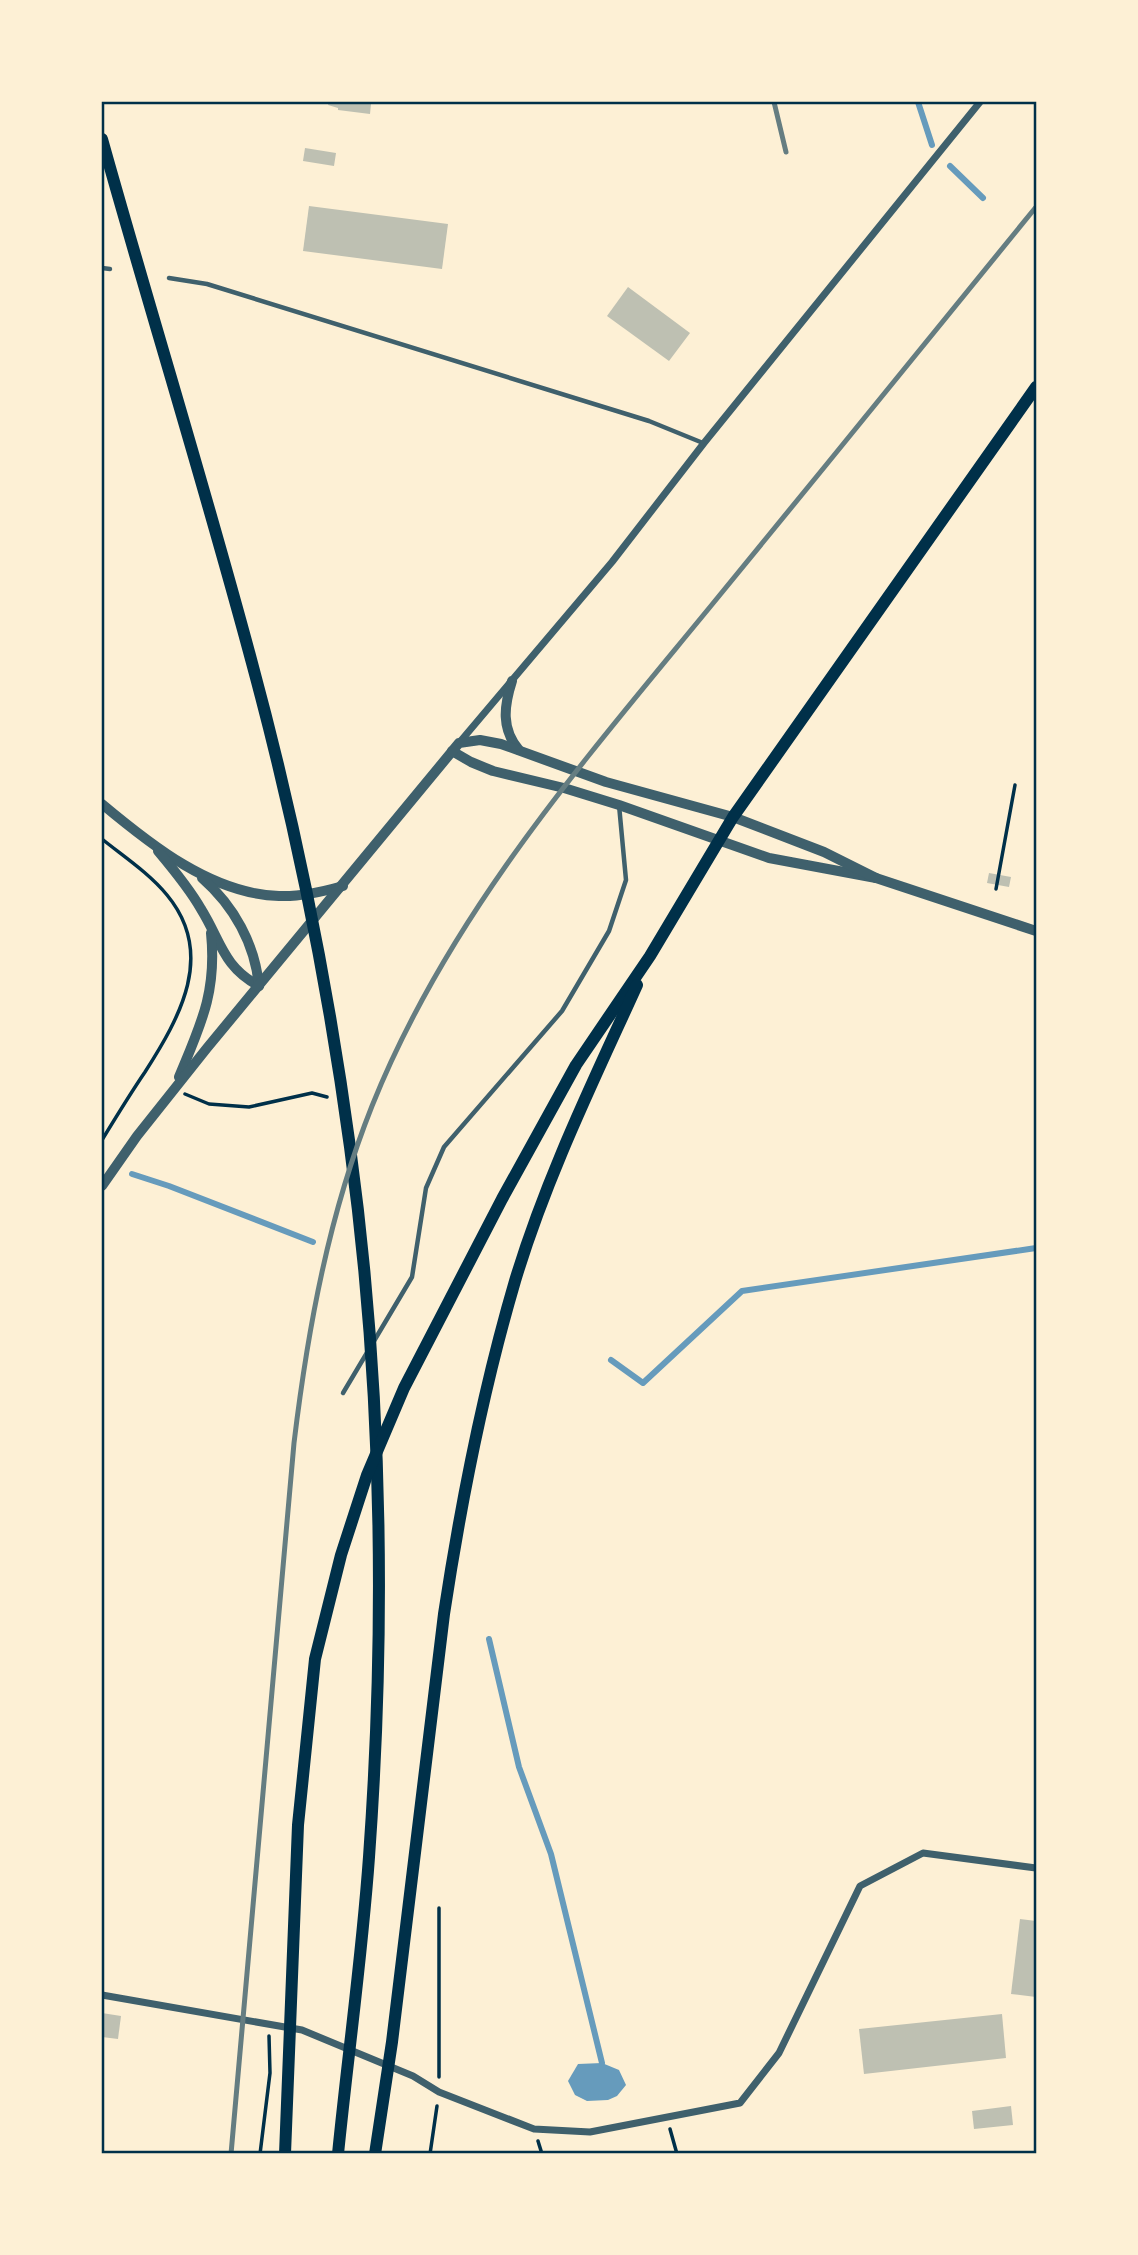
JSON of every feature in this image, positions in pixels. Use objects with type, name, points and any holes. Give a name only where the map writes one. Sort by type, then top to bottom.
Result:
[{"type":"main road","points":[[102,139],[254,667],[316,942],[350,1150],[371,1360],[379,1546],[375,1761],[369,1857],[338,2154]]},
{"type":"main road","points":[[285,2154],[298,1825],[315,1659],[341,1555],[367,1475],[404,1388],[576,1065],[650,956],[733,817],[1037,387]]},
{"type":"main road","points":[[376,2154],[444,1614],[488,1381],[516,1279],[566,1141],[650,956]]},
{"type":"main road","points":[[333,2154],[346,2076]]},
{"type":"street","points":[[102,1186],[173,1090],[455,747],[612,562],[704,443],[980,102]]},
{"type":"street","points":[[512,681],[506,702],[506,724],[511,740],[519,751]]},
{"type":"street","points":[[455,747],[480,740],[606,782],[733,817],[824,852],[876,878]]},
{"type":"street","points":[[455,747],[493,771],[619,805],[769,858],[876,878],[1037,931]]},
{"type":"street","points":[[102,804],[153,846],[185,883],[230,964],[260,986]]},
{"type":"street","points":[[153,846],[219,882],[243,890],[279,896],[321,892],[343,886]]},
{"type":"street","points":[[192,868],[219,895],[244,933],[256,960],[260,986]]},
{"type":"street","points":[[173,1090],[209,1001],[213,954],[210,926]]},
{"type":"street","points":[[102,1995],[302,2030],[412,2076],[439,2092],[534,2129],[590,2132],[740,2103],[779,2053],[860,1886],[923,1853],[1037,1868]]},
{"type":"lane","points":[[102,268],[110,269]]},
{"type":"lane","points":[[169,278],[233,292],[649,421],[704,443]]},
{"type":"lane","points":[[344,1393],[412,1277],[426,1188],[444,1147],[562,1011],[609,932],[626,880],[619,805]]},
{"type":"path","points":[[996,889],[1015,785]]},
{"type":"path","points":[[102,839],[167,896],[183,922],[191,949],[189,979],[179,1013],[167,1037],[102,1140]]},
{"type":"path","points":[[173,1090],[209,1104],[249,1107],[312,1093],[332,1098]]},
{"type":"path","points":[[430,2154],[439,2092],[439,1908]]},
{"type":"path","points":[[260,2154],[270,2073],[269,2024]]},
{"type":"path","points":[[666,2117],[677,2154]]},
{"type":"water","points":[[602,2063],[619,2070],[626,2085],[617,2096],[608,2100],[587,2101],[575,2095],[568,2081],[578,2064]]},
{"type":"building","points":[[329,102],[371,104],[370,114],[338,110],[328,105]]},
{"type":"building","points":[[305,148],[336,153],[334,166],[303,161]]},
{"type":"building","points":[[309,206],[448,224],[442,269],[303,251]]},
{"type":"building","points":[[628,287],[690,333],[669,361],[607,316]]},
{"type":"building","points":[[989,873],[1011,877],[1009,887],[987,883]]},
{"type":"building","points":[[1020,1919],[1036,1921],[1036,1997],[1011,1994]]},
{"type":"building","points":[[102,2013],[121,2016],[118,2039],[102,2037]]},
{"type":"building","points":[[1002,2014],[1006,2058],[864,2074],[859,2029]]},
{"type":"building","points":[[1011,2106],[1013,2125],[974,2129],[972,2111]]},
{"type":"waterway","points":[[918,102],[932,145]]},
{"type":"waterway","points":[[950,166],[983,198]]},
{"type":"waterway","points":[[132,1174],[313,1242]]},
{"type":"waterway","points":[[611,1360],[643,1383],[742,1291],[1036,1248]]},
{"type":"waterway","points":[[489,1639],[519,1767],[551,1854],[602,2063]]},
{"type":"railway","points":[[774,102],[786,152]]},
{"type":"railway","points":[[231,2154],[294,1443],[322,1272],[344,1188],[372,1106],[403,1036],[439,970],[479,906],[567,783],[1036,207]]}]
